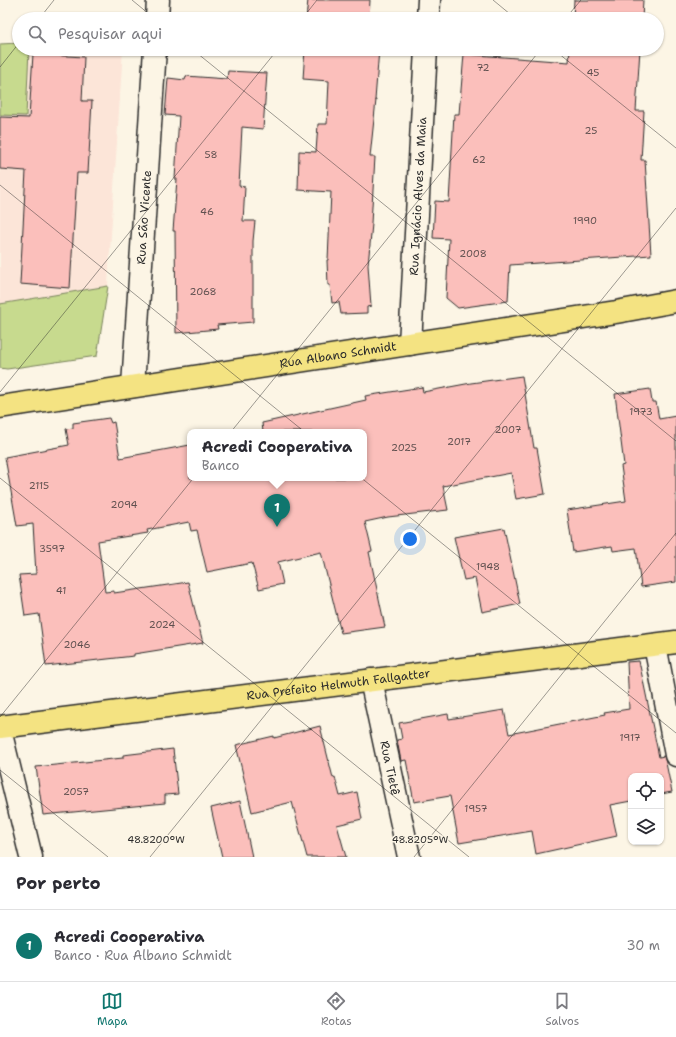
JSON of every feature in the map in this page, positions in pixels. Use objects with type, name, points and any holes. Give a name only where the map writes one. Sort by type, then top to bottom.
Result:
[{"type":"main road","name":"Rua Albano Schmidt","points":[[0,407],[616,312],[676,301]]},
{"type":"main road","name":"Rua Prefeito Helmuth Fallgatter","points":[[0,729],[666,643]]},
{"type":"street","points":[[157,12],[158,0]]},
{"type":"street","points":[[428,12],[429,0]]},
{"type":"street","name":"Rua São Vicente","points":[[133,386],[155,56]]},
{"type":"street","name":"Rua Ignácio Alves da Maia","points":[[410,344],[426,56]]},
{"type":"street","points":[[666,643],[676,755]]},
{"type":"street","name":"Rua Tietê","points":[[371,680],[409,857]]},
{"type":"street","points":[[0,729],[31,857]]},
{"type":"shaded area","points":[[12,43],[12,56],[123,56],[108,286],[0,304],[0,44]]},
{"type":"green space","points":[[12,43],[12,56],[29,56],[26,116],[0,115],[0,44]]},
{"type":"green space","points":[[108,286],[97,356],[7,369],[0,368],[0,304]]},
{"type":"building","points":[[308,0],[370,0],[369,12],[307,12]]},
{"type":"building","points":[[574,0],[643,0],[642,12],[573,12]]},
{"type":"building","points":[[33,56],[84,57],[82,101],[92,101],[88,173],[77,173],[70,288],[20,284],[26,171],[0,169],[0,117],[29,118]]},
{"type":"building","points":[[305,56],[378,56],[376,100],[370,157],[375,157],[372,224],[368,265],[371,306],[367,307],[367,313],[341,314],[339,302],[332,303],[330,285],[328,285],[327,260],[331,192],[298,190],[299,151],[316,152],[318,124],[327,124],[329,81],[303,79]]},
{"type":"building","points":[[464,56],[490,56],[569,62],[569,56],[640,56],[636,111],[644,111],[641,160],[645,160],[651,255],[510,265],[508,301],[458,308],[446,298],[449,239],[433,238],[435,201],[449,202],[454,114],[459,114]]},
{"type":"building","points":[[228,71],[267,73],[263,129],[242,127],[239,186],[245,187],[243,221],[255,221],[253,241],[253,322],[217,325],[218,329],[176,333],[175,231],[173,231],[177,179],[175,179],[179,116],[165,115],[168,78],[185,80],[186,76],[227,79]]},
{"type":"building","points":[[522,376],[534,448],[537,448],[545,494],[516,499],[511,473],[443,486],[448,510],[388,517],[365,522],[372,551],[369,552],[385,627],[341,633],[321,552],[278,562],[283,584],[259,589],[252,563],[207,572],[197,530],[191,531],[189,522],[147,530],[148,533],[98,541],[105,592],[114,591],[114,593],[188,582],[203,643],[134,654],[134,656],[46,666],[39,614],[25,616],[19,575],[36,574],[33,524],[17,526],[5,457],[69,445],[66,429],[73,428],[73,423],[109,418],[111,423],[114,422],[120,458],[187,446],[187,481],[367,481],[367,429],[263,429],[262,423],[366,400],[365,396],[422,387],[423,392],[471,383]]},
{"type":"building","points":[[650,389],[652,402],[656,402],[659,419],[676,416],[676,582],[641,587],[636,548],[613,551],[612,546],[573,552],[567,510],[626,501],[621,466],[624,465],[615,394]]},
{"type":"building","points":[[504,528],[520,604],[482,612],[475,578],[464,580],[454,537]]},
{"type":"building","points":[[639,661],[659,757],[664,756],[672,792],[664,793],[664,773],[628,773],[628,802],[610,805],[617,836],[536,854],[532,831],[459,843],[450,796],[414,802],[406,760],[401,761],[397,740],[402,739],[399,723],[448,714],[449,719],[504,710],[509,734],[629,709],[627,662]]},
{"type":"building","points":[[320,726],[333,778],[335,777],[340,796],[357,792],[362,819],[337,825],[346,857],[307,857],[292,802],[252,812],[236,745],[274,736],[274,738]]},
{"type":"building","points":[[173,749],[178,794],[165,795],[165,803],[43,815],[36,767],[123,758],[123,755]]},
{"type":"building","points":[[240,801],[252,857],[222,857],[211,808]]},
{"type":"place","name":"Acredi Cooperativa","points":[[277,527]]}]
